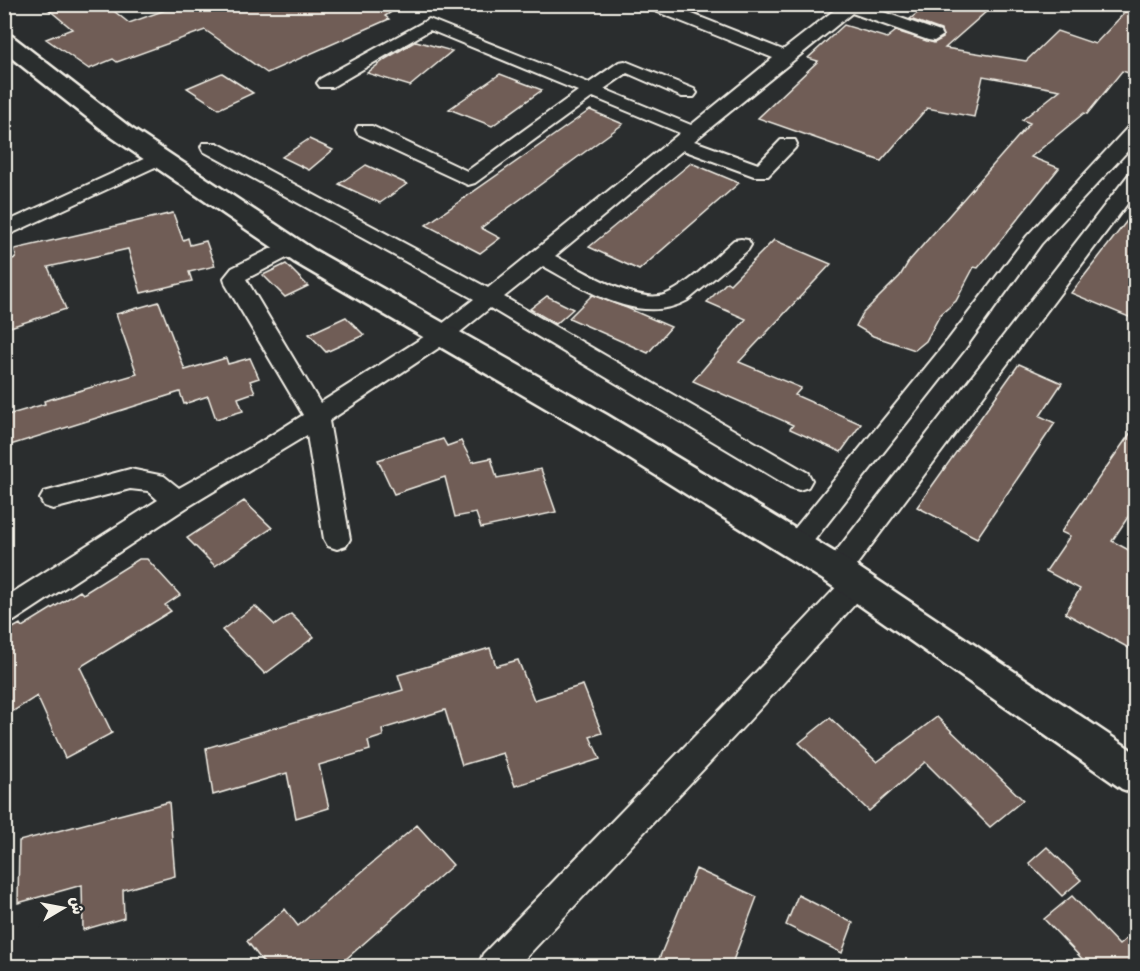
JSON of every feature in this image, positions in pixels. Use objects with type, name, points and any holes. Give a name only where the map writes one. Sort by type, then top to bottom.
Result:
[{"type":"street","points":[[651,4],[785,57]]},
{"type":"street","points":[[681,16],[700,4]]},
{"type":"street","points":[[4,613],[177,501],[268,449],[441,336],[541,258],[785,57],[852,6],[934,36]]},
{"type":"street","points":[[326,83],[429,24],[591,90],[761,172],[788,144]]},
{"type":"street","points":[[4,41],[122,133],[291,247],[441,336],[596,423],[796,545],[847,577],[1136,776]]},
{"type":"street","points":[[365,130],[468,179],[625,66],[688,93]]},
{"type":"street","points":[[796,545],[956,345],[1034,240],[1096,170],[1136,130]]},
{"type":"street","points":[[210,147],[489,298],[799,480]]},
{"type":"street","points":[[4,231],[159,158]]},
{"type":"street","points":[[495,966],[734,716],[847,577],[1134,181],[1096,170]]},
{"type":"street","points":[[541,258],[637,302],[658,303],[671,300],[688,289],[741,245]]},
{"type":"street","points":[[291,247],[240,273],[236,278],[237,285],[316,417],[337,539]]},
{"type":"street","points":[[53,499],[130,479],[155,483],[177,501]]},
{"type":"building","points":[[42,4],[105,4],[129,23],[182,4],[404,4],[385,16],[389,19],[267,73],[205,30],[117,62],[113,59],[89,69],[46,39],[72,29]]},
{"type":"building","points":[[929,4],[995,4],[945,48],[1026,61],[1057,31],[1095,44],[1133,4],[1136,4],[1136,75],[1122,71],[1087,114],[1084,113],[1031,157],[1059,168],[978,268],[974,267],[956,301],[940,315],[926,341],[915,350],[873,336],[856,326],[863,313],[900,276],[909,261],[1030,123],[1022,120],[1060,90],[983,76],[974,117],[927,108],[881,161],[758,118],[818,61],[808,58],[844,25],[887,38],[896,31],[934,43],[943,38],[941,30],[910,19]]},
{"type":"building","points":[[416,41],[452,51],[410,86],[367,73],[387,58]]},
{"type":"building","points":[[222,73],[253,93],[219,109],[187,88]]},
{"type":"building","points":[[500,74],[542,90],[492,126],[449,109]]},
{"type":"building","points":[[590,110],[623,124],[481,228],[500,238],[480,253],[426,225]]},
{"type":"building","points":[[309,139],[333,150],[309,170],[282,157]]},
{"type":"building","points":[[691,163],[739,183],[639,270],[589,247]]},
{"type":"building","points":[[366,165],[407,184],[380,203],[339,184]]},
{"type":"building","points":[[1136,209],[1136,320],[1071,293]]},
{"type":"building","points":[[173,213],[183,240],[188,238],[190,245],[206,241],[215,266],[189,272],[192,281],[141,293],[128,249],[48,267],[66,309],[4,329],[4,289],[9,287],[5,261],[16,258],[15,249]]},
{"type":"building","points":[[774,240],[831,264],[739,362],[801,388],[795,395],[861,424],[841,452],[790,429],[793,425],[693,381],[746,319],[707,302],[727,282],[730,284]]},
{"type":"building","points":[[286,264],[308,286],[285,297],[263,275]]},
{"type":"building","points":[[592,295],[671,327],[648,353],[569,318]]},
{"type":"building","points":[[547,296],[573,309],[556,324],[530,309]]},
{"type":"building","points":[[159,302],[185,370],[226,358],[228,364],[250,358],[259,378],[250,381],[255,392],[238,398],[243,411],[216,419],[208,396],[184,404],[180,392],[4,447],[4,416],[45,404],[44,401],[137,374],[116,314]]},
{"type":"building","points":[[346,317],[364,335],[326,352],[309,334]]},
{"type":"building","points":[[1019,364],[1062,383],[1040,416],[1055,423],[977,538],[917,507]]},
{"type":"building","points":[[1136,425],[1136,505],[1112,541],[1136,554],[1136,652],[1065,613],[1080,589],[1046,571],[1070,536],[1061,532]]},
{"type":"building","points":[[443,439],[447,446],[461,441],[472,462],[491,458],[497,478],[541,469],[556,512],[481,528],[476,513],[455,517],[445,477],[394,494],[378,460]]},
{"type":"building","points":[[244,501],[272,528],[215,566],[187,538]]},
{"type":"building","points":[[139,559],[147,559],[180,595],[165,605],[171,611],[80,667],[112,733],[65,758],[37,696],[4,717],[4,633],[20,624],[22,627],[80,591],[83,594]]},
{"type":"building","points":[[255,606],[275,625],[291,614],[314,637],[265,674],[222,630]]},
{"type":"building","points":[[490,648],[496,666],[518,660],[534,700],[583,685],[602,733],[590,737],[600,759],[515,786],[503,753],[462,765],[445,710],[382,729],[383,736],[368,741],[370,750],[319,765],[329,808],[296,818],[287,773],[213,795],[206,748],[403,690],[398,675]]},
{"type":"building","points":[[937,717],[1023,800],[990,827],[925,762],[869,811],[799,743],[830,718],[877,762]]},
{"type":"building","points":[[169,802],[175,876],[123,890],[124,918],[83,930],[82,885],[18,903],[19,841]]},
{"type":"building","points":[[417,825],[453,865],[338,966],[266,966],[247,941],[285,909],[298,926]]},
{"type":"building","points":[[1047,847],[1081,880],[1062,896],[1029,863]]},
{"type":"building","points":[[696,869],[757,897],[731,966],[656,966]]},
{"type":"building","points":[[798,895],[853,923],[842,953],[786,925]]},
{"type":"building","points":[[1072,896],[1119,945],[1136,930],[1136,966],[1089,966],[1044,919]]}]
